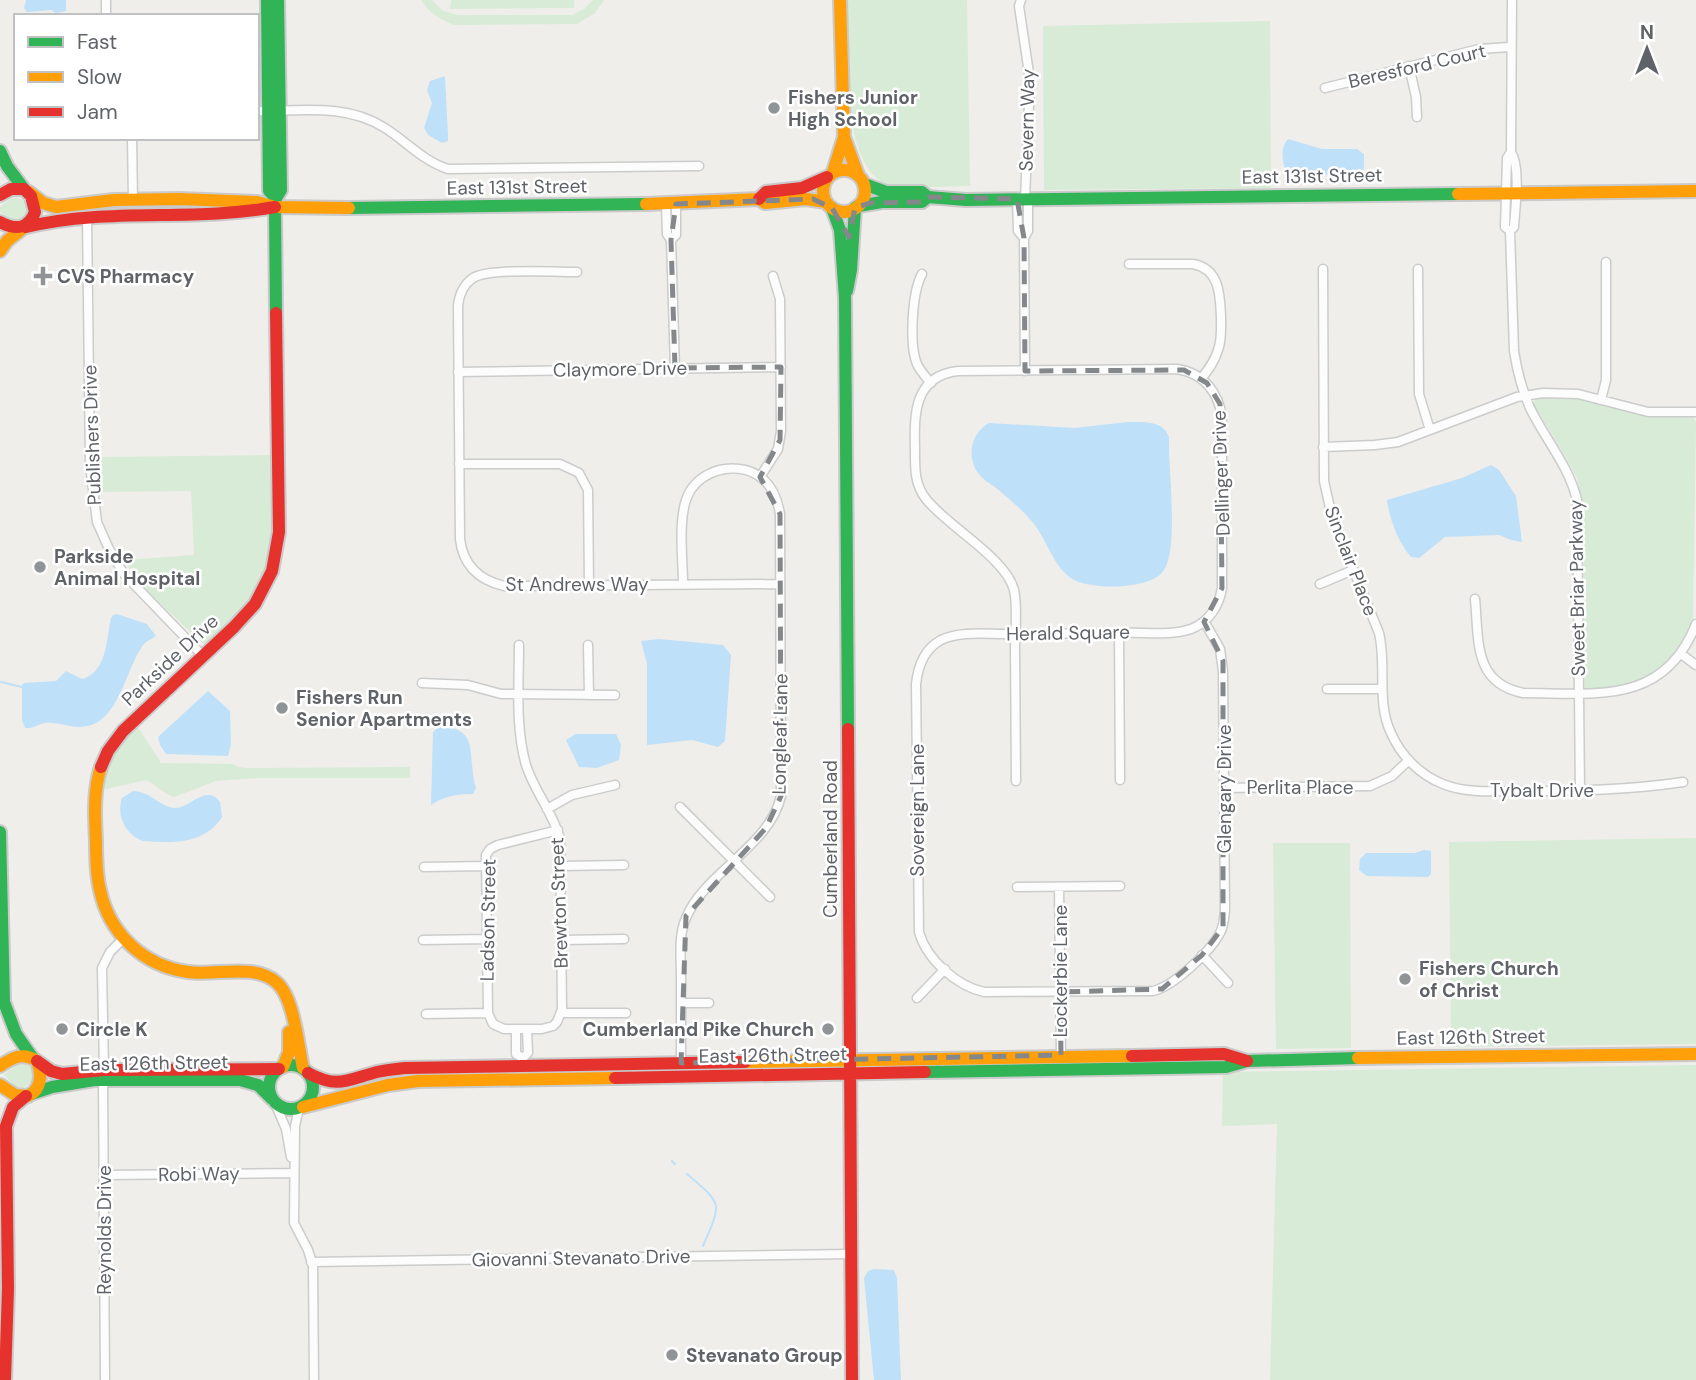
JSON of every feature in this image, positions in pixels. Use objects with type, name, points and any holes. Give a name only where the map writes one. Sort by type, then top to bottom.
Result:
[{"type":"main road","name":"Parkside Drive","points":[[267,0],[268,111],[281,190],[276,202],[278,550],[271,575],[258,599],[234,627],[121,734],[105,756],[95,796],[99,893],[109,918],[123,939],[149,960],[168,968],[185,972],[249,972],[268,976],[283,988],[306,1071]]},
{"type":"main road","name":"Parkside Drive","points":[[268,111],[278,0]]},
{"type":"main road","points":[[840,0],[844,136],[864,195],[857,207],[842,212],[829,205],[822,191],[844,136]]},
{"type":"main road","points":[[0,151],[7,166],[34,200],[35,212],[33,219],[7,241],[0,251]]},
{"type":"main road","points":[[831,174],[848,170],[861,180]]},
{"type":"main road","name":"East 131st Street","points":[[759,199],[765,192],[802,188],[831,174]]},
{"type":"main road","name":"East 131st Street","points":[[861,180],[886,192],[922,192],[928,197],[965,200],[1696,191]]},
{"type":"main road","points":[[0,195],[11,188],[26,190]]},
{"type":"main road","name":"East 131st Street","points":[[26,190],[43,203],[56,207],[133,200],[228,200],[345,208],[671,204],[759,199],[765,203],[806,199],[829,205]]},
{"type":"main road","name":"East 131st Street","points":[[857,207],[882,202],[922,202],[928,197]]},
{"type":"main road","name":"East 131st Street","points":[[24,228],[55,219],[255,212],[276,202]]},
{"type":"main road","name":"Cumberland Road","points":[[829,205],[843,239],[845,298],[852,1380]]},
{"type":"main road","name":"Cumberland Road","points":[[845,298],[851,277],[851,228],[857,207]]},
{"type":"main road","points":[[0,222],[11,229],[24,228]]},
{"type":"main road","points":[[0,832],[5,1007],[16,1034],[41,1070],[41,1080],[36,1089],[13,1107],[6,1126],[8,1289],[5,1380]]},
{"type":"main road","name":"Parkside Drive","points":[[281,1068],[289,1052],[289,1010]]},
{"type":"main road","name":"East 126th Street","points":[[301,1107],[392,1083],[523,1068],[681,1063],[851,1066],[1061,1055],[1224,1054],[1247,1061]]},
{"type":"main road","points":[[0,1066],[17,1055],[35,1059]]},
{"type":"main road","name":"East 126th Street","points":[[306,1071],[323,1081],[339,1084],[390,1070],[851,1066],[1226,1067],[1247,1061],[1428,1056],[1696,1055]]},
{"type":"main road","name":"East 126th Street","points":[[35,1059],[58,1073],[200,1082],[245,1081],[260,1087],[274,1101]]},
{"type":"main road","points":[[293,1065],[306,1071],[313,1082],[310,1100],[301,1107],[286,1109],[274,1101],[269,1085],[272,1076],[281,1068],[293,1065]]},
{"type":"main road","name":"East 126th Street","points":[[29,1095],[104,1075],[281,1068]]},
{"type":"main road","points":[[1,1085],[14,1095],[29,1095]]},
{"type":"street","name":"Severn Way","points":[[1021,0],[1019,6],[1030,80],[1024,199],[1028,231],[1024,238],[1025,370]]},
{"type":"street","name":"Sweet Briar Parkway","points":[[1512,0],[1511,152],[1515,158],[1510,193],[1514,227],[1510,231],[1514,351],[1526,396],[1572,482],[1577,499],[1580,791]]},
{"type":"street","name":"Beresford Court","points":[[1325,88],[1479,49],[1510,47]]},
{"type":"street","points":[[1409,66],[1416,97],[1417,117]]},
{"type":"street","points":[[268,111],[338,110],[357,115],[383,127],[432,164],[448,169],[698,166]]},
{"type":"street","points":[[132,140],[133,200]]},
{"type":"street","points":[[671,204],[676,235],[671,240],[675,368]]},
{"type":"street","name":"Publishers Drive","points":[[87,217],[90,464],[97,522],[124,574],[203,656]]},
{"type":"street","points":[[1601,400],[1606,380],[1606,262]]},
{"type":"street","points":[[1016,781],[1015,598],[1007,576],[933,506],[918,486],[915,410],[931,383],[952,372],[1177,369],[1201,379],[1216,356],[1220,341],[1220,292],[1213,275],[1203,267],[1193,264],[1129,264]]},
{"type":"street","points":[[1418,269],[1419,394],[1430,430]]},
{"type":"street","name":"Sinclair Place","points":[[1323,270],[1323,446],[1328,505],[1381,640],[1386,723],[1397,745],[1409,760]]},
{"type":"street","name":"St Andrews Way","points":[[577,272],[484,274],[467,283],[459,299],[461,549],[470,568],[478,576],[504,586],[780,584]]},
{"type":"street","points":[[922,274],[914,294],[914,352],[917,364],[931,383]]},
{"type":"street","points":[[683,584],[683,510],[689,491],[705,475],[721,469],[739,469],[760,477],[775,456],[780,440],[780,299],[773,276]]},
{"type":"street","name":"Claymore Drive","points":[[458,372],[781,367]]},
{"type":"street","name":"Dellinger Drive","points":[[1201,379],[1215,393],[1222,418],[1222,588],[1218,604],[1204,621]]},
{"type":"street","points":[[1323,446],[1384,445],[1526,396],[1561,393],[1648,412],[1696,412]]},
{"type":"street","points":[[459,464],[560,464],[579,473],[588,490],[589,585]]},
{"type":"street","name":"Longleaf Lane","points":[[681,1063],[681,943],[686,916],[695,902],[772,819],[781,796],[780,514],[775,494],[760,477]]},
{"type":"street","points":[[1320,584],[1353,570]]},
{"type":"street","points":[[1475,599],[1481,657],[1485,668],[1497,683],[1523,693],[1615,692],[1642,685],[1668,668],[1681,654],[1696,624]]},
{"type":"street","name":"Herald Square","points":[[932,646],[953,636],[1184,631],[1204,621]]},
{"type":"street","name":"Glengary Drive","points":[[1060,992],[1162,989],[1202,955],[1220,933],[1224,919],[1223,661],[1220,649],[1204,621]]},
{"type":"street","points":[[1119,633],[1120,780]]},
{"type":"street","name":"Brewton Street","points":[[519,645],[520,735],[526,766],[558,830],[561,866],[561,1013]]},
{"type":"street","points":[[588,645],[589,695]]},
{"type":"street","name":"Sovereign Lane","points":[[932,646],[919,666],[916,684],[918,925],[923,944],[964,986],[984,992],[1060,992]]},
{"type":"street","points":[[1681,654],[1696,665]]},
{"type":"street","points":[[422,683],[468,685],[494,693],[519,695],[615,695]]},
{"type":"street","points":[[1327,689],[1382,688]]},
{"type":"street","name":"Perlita Place","points":[[1224,788],[1370,786],[1392,776],[1409,760]]},
{"type":"street","name":"Tybalt Drive","points":[[1409,760],[1428,777],[1458,789],[1630,790],[1683,782]]},
{"type":"street","points":[[547,809],[572,795],[615,785]]},
{"type":"street","points":[[680,807],[770,897]]},
{"type":"street","name":"Ladson Street","points":[[488,1013],[486,855],[493,847],[558,830]]},
{"type":"street","points":[[561,866],[624,865]]},
{"type":"street","points":[[424,867],[485,866]]},
{"type":"street","points":[[1017,887],[1120,886]]},
{"type":"street","name":"Lockerbie Lane","points":[[1059,887],[1061,1055]]},
{"type":"street","name":"Reynolds Drive","points":[[105,1380],[102,968],[108,955],[123,939]]},
{"type":"street","points":[[423,940],[487,939]]},
{"type":"street","points":[[562,940],[624,939]]},
{"type":"street","points":[[1202,955],[1228,983]]},
{"type":"street","points":[[917,998],[944,968]]},
{"type":"street","points":[[681,1003],[709,1003]]},
{"type":"street","points":[[426,1014],[488,1013],[489,1020],[498,1028],[516,1030],[553,1026],[560,1019],[561,1013],[626,1013]]},
{"type":"street","points":[[523,1068],[528,1053],[527,1029]]},
{"type":"street","points":[[516,1030],[516,1054],[523,1068]]},
{"type":"street","points":[[274,1101],[288,1136],[293,1173]]},
{"type":"street","points":[[301,1107],[295,1126],[294,1223],[311,1262],[314,1380]]},
{"type":"street","name":"Robi Way","points":[[104,1175],[293,1173]]},
{"type":"street","name":"Giovanni Stevanato Drive","points":[[311,1262],[851,1254]]},
{"type":"highlighted area","points":[[928,197],[1017,199],[1024,238],[1025,371],[1184,370],[1207,383],[1220,404],[1222,588],[1204,622],[1223,661],[1223,927],[1202,955],[1162,989],[1060,992],[1061,1055],[681,1063],[686,916],[766,828],[781,796],[780,514],[760,477],[780,440],[781,367],[675,368],[671,240],[676,204],[813,199],[832,208],[849,237],[855,208],[870,203],[922,202]]},
{"type":"green space","points":[[421,0],[432,0],[443,11],[458,15],[572,15],[593,0],[604,0],[595,13],[577,24],[454,25],[436,16]]},
{"type":"green space","points":[[451,0],[574,0],[574,8],[450,9]]},
{"type":"green space","points":[[847,0],[967,0],[970,186],[894,187],[873,174],[861,154],[853,130],[847,73]]},
{"type":"green space","points":[[1270,21],[1271,188],[1044,190],[1043,26]]},
{"type":"green space","points":[[16,197],[25,200],[28,209],[25,218],[15,221],[0,212],[0,207]]},
{"type":"green space","points":[[1548,396],[1585,399],[1657,416],[1688,416],[1693,417],[1696,422],[1693,617],[1687,638],[1669,663],[1658,672],[1630,686],[1585,689],[1583,506],[1577,478],[1534,405],[1535,399]]},
{"type":"green space","points":[[273,455],[272,543],[260,582],[248,601],[222,629],[203,644],[142,586],[124,560],[194,555],[191,491],[97,492],[97,457]]},
{"type":"green space","points":[[136,724],[161,763],[234,764],[246,768],[410,767],[410,778],[257,778],[216,781],[174,797],[146,780],[106,789],[102,785],[113,752]]},
{"type":"green space","points":[[1696,838],[1696,1044],[1451,1047],[1449,842]]},
{"type":"green space","points":[[1273,843],[1350,843],[1351,1048],[1276,1049]]},
{"type":"green space","points":[[22,1063],[31,1067],[34,1075],[32,1082],[23,1088],[15,1086],[4,1075]]},
{"type":"green space","points":[[1696,1065],[1696,1380],[1270,1380],[1277,1124],[1222,1126],[1223,1072]]},
{"type":"water","points":[[26,0],[66,0],[66,11],[27,12],[24,8]]},
{"type":"water","points":[[445,76],[448,141],[442,143],[428,135],[424,128],[432,103],[427,90],[430,81]]},
{"type":"water","points":[[1288,139],[1322,149],[1357,149],[1364,154],[1364,169],[1325,174],[1286,171],[1282,155]]},
{"type":"water","points":[[1127,422],[1158,425],[1169,437],[1172,526],[1168,559],[1164,570],[1157,577],[1135,585],[1108,587],[1083,583],[1074,580],[1061,569],[1034,524],[980,475],[972,459],[972,445],[978,433],[989,423],[1075,428]]},
{"type":"water","points":[[1491,465],[1499,470],[1516,496],[1522,542],[1499,535],[1445,537],[1419,558],[1411,557],[1395,530],[1387,500],[1462,478]]},
{"type":"water","points":[[117,614],[147,624],[156,636],[146,642],[137,654],[110,710],[103,718],[87,726],[51,723],[25,728],[22,720],[22,685],[56,681],[66,671],[82,679],[90,675],[101,662],[111,618]]},
{"type":"water","points":[[659,639],[723,645],[731,655],[725,741],[718,747],[692,740],[647,745],[647,664],[641,641]]},
{"type":"water","points":[[208,691],[230,711],[231,744],[228,756],[166,754],[158,737]]},
{"type":"water","points":[[440,726],[462,732],[467,738],[476,788],[473,794],[451,796],[431,805],[433,732]]},
{"type":"water","points":[[576,734],[616,734],[621,745],[619,760],[597,768],[579,767],[566,740]]},
{"type":"water","points":[[133,791],[144,793],[174,808],[209,795],[220,802],[222,817],[215,826],[197,837],[176,842],[143,841],[127,830],[120,811],[122,798]]},
{"type":"water","points":[[1431,851],[1431,874],[1428,877],[1367,876],[1359,870],[1360,859],[1366,853],[1415,853]]},
{"type":"water","points":[[894,1270],[897,1278],[901,1380],[874,1380],[864,1278],[868,1271]]},
{"type":"waterway","points":[[1,682],[22,687]]},
{"type":"waterway","points":[[672,1161],[675,1164]]},
{"type":"waterway","points":[[687,1174],[707,1192],[716,1205],[714,1221],[703,1246]]},
{"type":"traffic: fast","points":[[267,0],[269,191],[276,198]]},
{"type":"traffic: fast","points":[[276,313],[275,207],[281,190],[278,0]]},
{"type":"traffic: fast","points":[[0,151],[24,189]]},
{"type":"traffic: fast","points":[[864,184],[886,192],[922,192],[928,197],[966,200],[1458,194]]},
{"type":"traffic: fast","points":[[858,206],[882,202],[922,202],[928,197]]},
{"type":"traffic: fast","points":[[349,208],[646,204]]},
{"type":"traffic: fast","points":[[832,208],[840,230],[845,298],[848,729]]},
{"type":"traffic: fast","points":[[847,291],[855,208]]},
{"type":"traffic: fast","points":[[0,832],[4,1002],[16,1034],[32,1057]]},
{"type":"traffic: fast","points":[[925,1072],[1226,1067],[1247,1061],[1358,1058]]},
{"type":"traffic: fast","points":[[291,1065],[307,1071],[313,1087],[307,1103],[291,1109],[275,1103],[269,1087],[275,1071],[291,1065]]},
{"type":"traffic: fast","points":[[31,1094],[52,1087],[94,1080],[240,1080],[258,1085],[272,1099]]},
{"type":"traffic: slow","points":[[840,0],[844,137],[858,175]]},
{"type":"traffic: slow","points":[[833,172],[844,137]]},
{"type":"traffic: slow","points":[[844,170],[859,176],[865,191],[859,206],[844,212],[829,206],[823,191],[829,176],[844,170]]},
{"type":"traffic: slow","points":[[1458,194],[1696,191]]},
{"type":"traffic: slow","points":[[29,192],[43,203],[56,207],[114,200],[179,199],[257,202],[275,207],[349,208]]},
{"type":"traffic: slow","points":[[646,204],[759,199],[765,203],[806,199],[826,202]]},
{"type":"traffic: slow","points":[[0,251],[7,241],[22,229]]},
{"type":"traffic: slow","points":[[101,767],[95,804],[97,872],[100,890],[111,920],[130,945],[143,955],[172,969],[199,973],[257,973],[276,982],[287,998],[291,1010],[303,1068]]},
{"type":"traffic: slow","points":[[283,1067],[289,1052],[289,1032]]},
{"type":"traffic: slow","points":[[1358,1058],[1696,1054]]},
{"type":"traffic: slow","points":[[0,1066],[23,1056],[37,1061],[40,1071],[38,1086],[28,1096],[15,1095],[0,1085]]},
{"type":"traffic: slow","points":[[745,1062],[1132,1056]]},
{"type":"traffic: slow","points":[[303,1107],[388,1085],[418,1081],[615,1078]]},
{"type":"traffic: jam","points":[[759,199],[766,192],[802,188],[827,177]]},
{"type":"traffic: jam","points":[[0,195],[11,189],[24,189],[31,196],[35,212],[29,222],[20,227],[0,222]]},
{"type":"traffic: jam","points":[[26,227],[88,218],[213,214],[275,207]]},
{"type":"traffic: jam","points":[[101,767],[108,751],[123,731],[255,604],[272,571],[279,532],[276,313]]},
{"type":"traffic: jam","points":[[848,729],[852,1380]]},
{"type":"traffic: jam","points":[[1132,1056],[1224,1054],[1247,1061]]},
{"type":"traffic: jam","points":[[37,1061],[51,1071],[62,1074],[104,1070],[279,1069]]},
{"type":"traffic: jam","points":[[308,1073],[327,1081],[342,1082],[380,1071],[405,1068],[745,1062]]},
{"type":"traffic: jam","points":[[615,1078],[925,1072]]},
{"type":"traffic: jam","points":[[5,1380],[8,1289],[6,1126],[13,1107],[26,1096]]},
{"type":"place","name":"Fishers Junior High School","points":[[774,108]]},
{"type":"place","name":"CVS Pharmacy","points":[[43,276]]},
{"type":"place","name":"Parkside Animal Hospital","points":[[40,567]]},
{"type":"place","name":"Fishers Run Senior Apartments","points":[[282,708]]},
{"type":"place","name":"Fishers Church of Christ","points":[[1405,979]]},
{"type":"place","name":"Circle K","points":[[62,1029]]},
{"type":"place","name":"Cumberland Pike Church","points":[[828,1029]]},
{"type":"place","name":"Stevanato Group","points":[[672,1355]]}]
